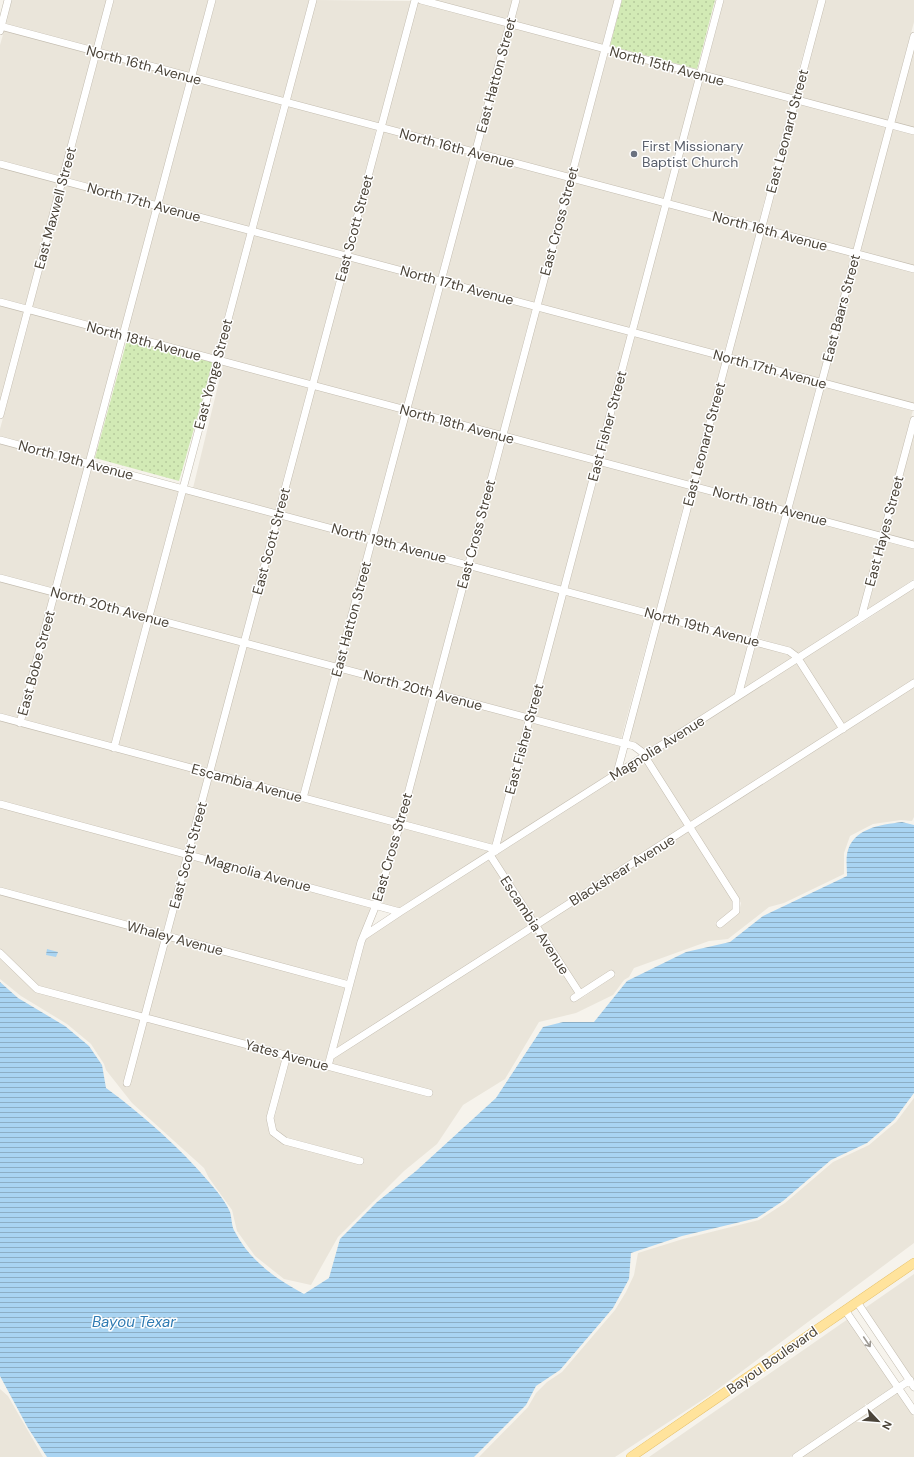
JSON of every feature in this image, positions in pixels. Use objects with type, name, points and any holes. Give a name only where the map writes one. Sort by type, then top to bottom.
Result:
[{"type":"main road","name":"Bayou Boulevard","points":[[631,1457],[914,1263]]},
{"type":"street","points":[[0,28],[8,0]]},
{"type":"street","name":"East Maxwell Street","points":[[0,416],[110,0]]},
{"type":"street","name":"East Bobe Street","points":[[20,723],[212,0]]},
{"type":"street","name":"East Yonge Street","points":[[114,748],[312,0]]},
{"type":"street","name":"East Scott Street","points":[[127,1083],[415,0]]},
{"type":"street","name":"North 15th Avenue","points":[[421,0],[914,131]]},
{"type":"street","name":"East Hatton Street","points":[[303,798],[516,0]]},
{"type":"street","name":"East Cross Street","points":[[328,1066],[361,942],[376,905],[400,824],[618,0]]},
{"type":"street","name":"East Fisher Street","points":[[493,852],[530,718],[720,0]]},
{"type":"street","name":"East Leonard Street","points":[[618,773],[624,743],[822,0]]},
{"type":"street","name":"North 16th Avenue","points":[[0,28],[192,77],[914,269]]},
{"type":"street","name":"East Baars Street","points":[[738,696],[914,36]]},
{"type":"street","name":"North 17th Avenue","points":[[0,164],[914,407]]},
{"type":"street","name":"North 18th Avenue","points":[[0,302],[123,336],[914,544]]},
{"type":"street","name":"East Hayes Street","points":[[861,618],[914,420]]},
{"type":"street","name":"North 19th Avenue","points":[[0,440],[754,640],[789,651],[798,658]]},
{"type":"street","name":"North 20th Avenue","points":[[0,578],[639,748],[736,900],[736,911],[720,924]]},
{"type":"street","name":"Magnolia Avenue","points":[[361,942],[367,933],[914,584]]},
{"type":"street","points":[[798,658],[843,729]]},
{"type":"street","name":"Blackshear Avenue","points":[[331,1056],[914,683]]},
{"type":"street","name":"Escambia Avenue","points":[[0,718],[400,824],[493,852],[577,996],[611,974]]},
{"type":"street","name":"Magnolia Avenue","points":[[0,804],[400,912]]},
{"type":"street","name":"Whaley Avenue","points":[[0,891],[349,985]]},
{"type":"street","name":"Yates Avenue","points":[[0,953],[38,989],[429,1093]]},
{"type":"street","points":[[287,1055],[270,1118],[273,1132],[285,1140],[360,1161]]},
{"type":"street","points":[[857,1302],[914,1387]]},
{"type":"street","points":[[845,1310],[914,1411]]},
{"type":"street","points":[[796,1457],[910,1380]]},
{"type":"shaded area","points":[[12,0],[107,0],[94,48],[6,25]]},
{"type":"shaded area","points":[[114,0],[208,0],[189,73],[101,50]]},
{"type":"shaded area","points":[[216,0],[309,0],[283,98],[196,75]]},
{"type":"shaded area","points":[[316,0],[411,1],[378,124],[290,100]]},
{"type":"shaded area","points":[[433,0],[512,0],[507,20]]},
{"type":"shaded area","points":[[520,0],[614,0],[602,45],[514,22]]},
{"type":"shaded area","points":[[724,0],[818,0],[792,95],[705,72]]},
{"type":"shaded area","points":[[825,0],[914,0],[914,22],[887,121],[799,97]]},
{"type":"shaded area","points":[[418,2],[505,26],[473,149],[385,125]]},
{"type":"shaded area","points":[[512,28],[601,51],[568,174],[480,151]]},
{"type":"shaded area","points":[[4,31],[92,54],[60,177],[0,161],[0,45]]},
{"type":"shaded area","points":[[914,49],[914,128],[894,122]]},
{"type":"shaded area","points":[[608,53],[696,76],[664,200],[575,176]]},
{"type":"shaded area","points":[[99,56],[187,79],[155,202],[67,178]]},
{"type":"shaded area","points":[[703,78],[791,101],[758,225],[670,201]]},
{"type":"shaded area","points":[[194,81],[281,104],[249,227],[162,204]]},
{"type":"shaded area","points":[[798,103],[886,127],[853,250],[765,227]]},
{"type":"shaded area","points":[[288,106],[376,130],[344,252],[255,229]]},
{"type":"shaded area","points":[[893,129],[914,134],[914,266],[860,252]]},
{"type":"shaded area","points":[[383,131],[471,155],[438,277],[351,254]]},
{"type":"shaded area","points":[[478,157],[567,180],[534,303],[445,279]]},
{"type":"shaded area","points":[[0,167],[58,183],[25,306],[0,299]]},
{"type":"shaded area","points":[[574,182],[662,205],[629,328],[541,305]]},
{"type":"shaded area","points":[[65,185],[153,208],[120,332],[32,308]]},
{"type":"shaded area","points":[[669,207],[757,231],[724,353],[636,330]]},
{"type":"shaded area","points":[[160,210],[247,233],[214,356],[127,333]]},
{"type":"shaded area","points":[[764,233],[852,256],[819,378],[731,355]]},
{"type":"shaded area","points":[[254,235],[342,258],[310,381],[221,358]]},
{"type":"shaded area","points":[[858,258],[914,272],[914,404],[826,380]]},
{"type":"shaded area","points":[[349,260],[437,283],[404,406],[317,383]]},
{"type":"shaded area","points":[[444,285],[532,309],[500,432],[411,408]]},
{"type":"shaded area","points":[[0,306],[24,312],[0,402]]},
{"type":"shaded area","points":[[539,310],[628,334],[596,457],[507,434]]},
{"type":"shaded area","points":[[31,314],[119,338],[86,460],[0,437],[0,429]]},
{"type":"shaded area","points":[[635,336],[723,359],[690,482],[603,459]]},
{"type":"shaded area","points":[[729,361],[817,384],[785,507],[697,484]]},
{"type":"shaded area","points":[[223,365],[308,387],[275,510],[193,488]]},
{"type":"shaded area","points":[[824,386],[913,410],[881,532],[792,509]]},
{"type":"shaded area","points":[[315,389],[402,412],[369,535],[282,512]]},
{"type":"shaded area","points":[[409,414],[498,438],[466,560],[376,537]]},
{"type":"shaded area","points":[[914,434],[914,541],[887,534]]},
{"type":"shaded area","points":[[505,440],[594,463],[561,586],[472,562]]},
{"type":"shaded area","points":[[0,444],[85,466],[52,589],[0,575]]},
{"type":"shaded area","points":[[601,465],[688,488],[656,611],[568,588]]},
{"type":"shaded area","points":[[92,468],[178,491],[146,614],[59,591]]},
{"type":"shaded area","points":[[695,490],[783,513],[751,636],[663,613]]},
{"type":"shaded area","points":[[185,492],[274,516],[241,639],[152,615]]},
{"type":"shaded area","points":[[790,515],[879,538],[858,616],[798,654],[790,648],[758,638]]},
{"type":"shaded area","points":[[281,518],[368,541],[335,664],[248,641]]},
{"type":"shaded area","points":[[886,540],[914,548],[914,579],[867,610]]},
{"type":"shaded area","points":[[375,543],[464,566],[432,689],[342,666]]},
{"type":"shaded area","points":[[471,568],[560,592],[527,714],[439,691]]},
{"type":"shaded area","points":[[0,582],[51,595],[18,719],[0,714]]},
{"type":"shaded area","points":[[914,588],[914,679],[844,724],[802,659],[863,622]]},
{"type":"shaded area","points":[[566,594],[654,617],[621,739],[534,716]]},
{"type":"shaded area","points":[[57,597],[144,620],[111,744],[25,721]]},
{"type":"shaded area","points":[[661,619],[749,642],[735,694],[646,751],[640,746],[628,741]]},
{"type":"shaded area","points":[[151,621],[240,645],[207,769],[118,745]]},
{"type":"shaded area","points":[[756,644],[793,657],[744,689]]},
{"type":"shaded area","points":[[246,647],[334,670],[300,794],[213,771]]},
{"type":"shaded area","points":[[797,663],[838,728],[691,822],[649,757]]},
{"type":"shaded area","points":[[340,671],[430,695],[397,820],[307,796]]},
{"type":"shaded area","points":[[914,687],[914,817],[912,821],[901,820],[873,824],[850,836],[844,853],[844,874],[784,903],[769,907],[728,939],[709,941],[634,968],[629,977],[624,980],[613,995],[576,1013],[539,1022],[505,1079],[463,1105],[437,1144],[404,1171],[338,1237],[311,1285],[284,1279],[255,1256],[237,1231],[232,1210],[209,1178],[204,1168],[132,1103],[106,1070],[104,1064],[91,1044],[67,1024],[21,996],[0,979],[0,958],[35,991],[140,1020],[123,1084],[129,1087],[147,1022],[283,1057],[267,1117],[267,1124],[270,1134],[275,1139],[284,1143],[363,1165],[364,1159],[286,1137],[276,1131],[274,1119],[290,1059],[432,1097],[433,1091],[332,1064],[334,1058],[535,930],[576,993],[570,997],[574,1002],[585,996],[616,975],[612,970],[581,990],[540,926],[690,831],[733,901],[733,909],[731,912],[715,923],[720,928],[736,916],[739,912],[741,903],[695,828]]},
{"type":"shaded area","points":[[437,697],[525,720],[492,845],[404,822]]},
{"type":"shaded area","points":[[0,721],[205,775],[185,850],[0,801]]},
{"type":"shaded area","points":[[532,722],[620,746],[614,771],[499,845]]},
{"type":"shaded area","points":[[644,761],[685,826],[537,921],[495,856]]},
{"type":"shaded area","points":[[212,777],[395,826],[373,901],[192,852]]},
{"type":"shaded area","points":[[0,807],[183,857],[163,932],[0,888]]},
{"type":"shaded area","points":[[402,828],[490,851],[399,908],[380,903]]},
{"type":"shaded area","points":[[190,858],[371,907],[357,943],[346,981],[170,934]]},
{"type":"shaded area","points":[[489,859],[531,924],[336,1049],[366,939]]},
{"type":"shaded area","points":[[0,895],[162,938],[142,1014],[39,986],[0,949]]},
{"type":"shaded area","points":[[169,940],[345,987],[325,1062],[148,1015]]},
{"type":"shaded area","points":[[914,1098],[914,1243],[710,1395],[615,1457],[479,1457],[528,1407],[536,1393],[547,1382],[562,1372],[615,1310],[634,1275],[638,1253],[683,1239],[759,1220],[785,1203],[833,1162],[869,1145],[896,1122]]},
{"type":"shaded area","points":[[914,1274],[914,1380],[865,1308]]},
{"type":"shaded area","points":[[848,1319],[894,1387],[790,1457],[649,1457]]},
{"type":"shaded area","points":[[0,1389],[8,1396],[43,1457],[0,1457]]},
{"type":"shaded area","points":[[897,1393],[914,1417],[914,1457],[802,1457]]},
{"type":"green space","points":[[622,0],[715,0],[697,69],[610,46]]},
{"type":"green space","points":[[127,340],[213,362],[179,481],[95,458]]},
{"type":"water","name":"Bayou Texar","points":[[902,822],[914,825],[914,1093],[894,1120],[867,1143],[831,1160],[783,1201],[757,1218],[682,1236],[631,1253],[629,1279],[613,1308],[560,1370],[536,1386],[526,1405],[474,1457],[47,1457],[28,1428],[0,1376],[0,982],[18,998],[65,1026],[89,1046],[102,1065],[106,1088],[160,1132],[185,1156],[221,1196],[231,1214],[234,1230],[248,1252],[274,1275],[304,1294],[329,1278],[340,1239],[377,1202],[416,1171],[496,1098],[543,1027],[563,1022],[594,1022],[627,981],[686,952],[730,942],[763,916],[847,876],[847,854],[850,845],[855,838],[868,829]]},
{"type":"water","points":[[47,949],[58,952],[56,957],[46,955]]},
{"type":"place","name":"First Missionary Baptist Church","points":[[634,154]]}]
